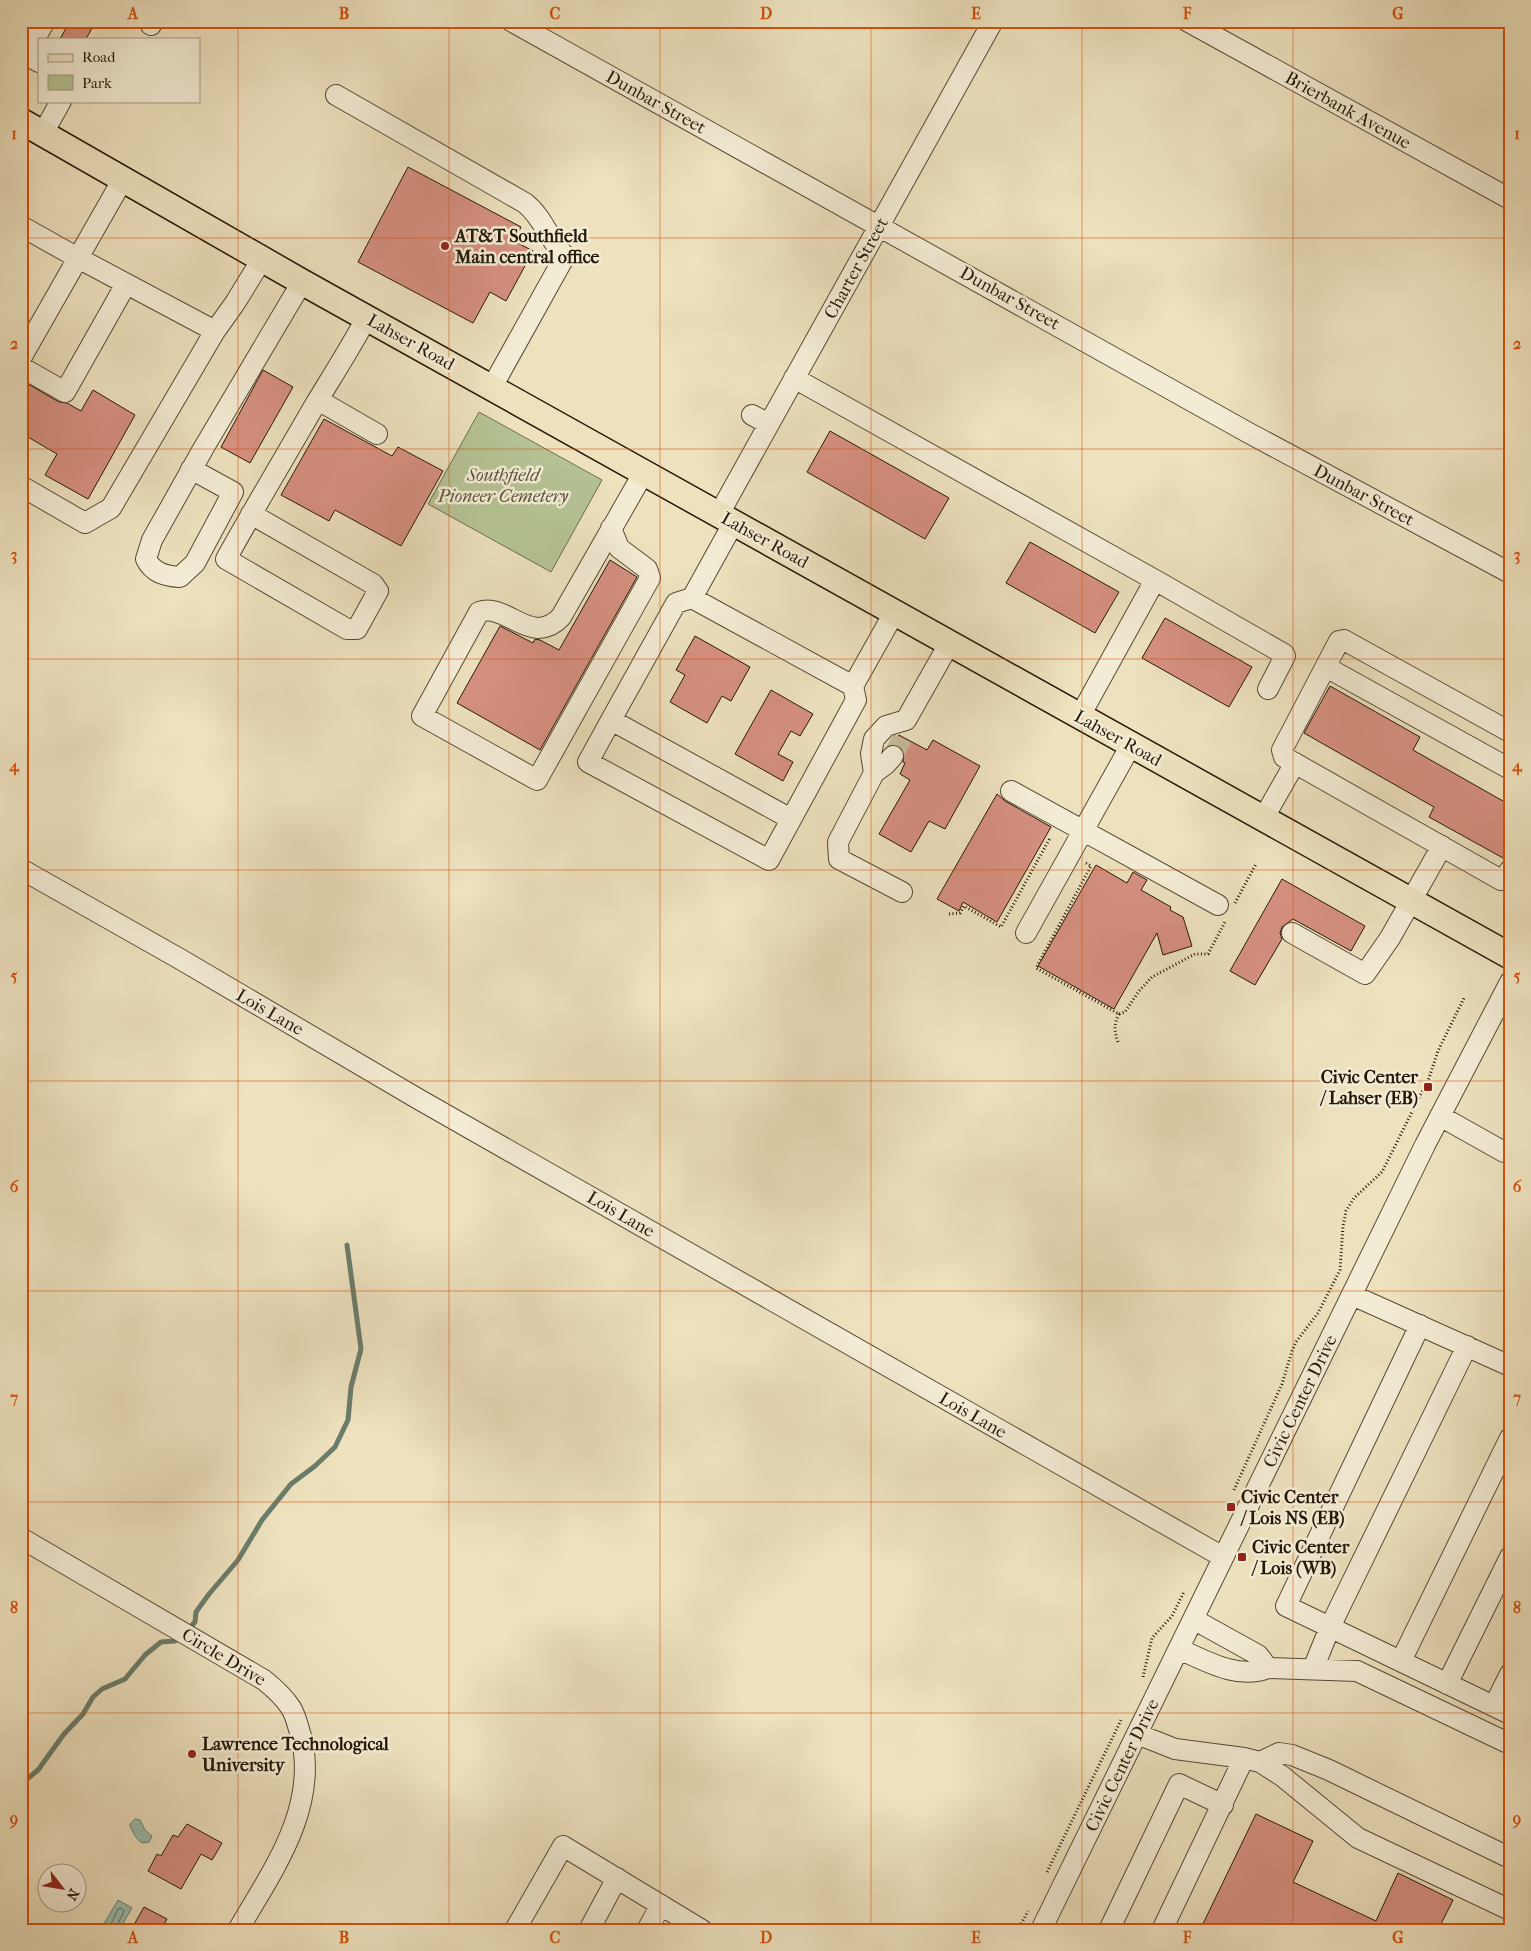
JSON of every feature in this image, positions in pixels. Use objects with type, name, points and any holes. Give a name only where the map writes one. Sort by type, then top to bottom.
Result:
[{"type":"main road","name":"Lahser Road","points":[[21,121],[302,282],[1510,956]]},
{"type":"street","points":[[38,61],[28,56],[27,52],[44,21]]},
{"type":"street","name":"Dunbar Street","points":[[511,21],[1248,432],[1510,573]]},
{"type":"street","name":"Charter Street","points":[[692,598],[726,518],[760,420],[794,378],[993,21]]},
{"type":"street","name":"Brierbank Avenue","points":[[1187,21],[1510,198]]},
{"type":"street","points":[[336,96],[525,202],[534,210],[558,249],[565,256],[492,387]]},
{"type":"street","points":[[43,133],[60,102]]},
{"type":"street","points":[[21,358],[123,179]]},
{"type":"street","points":[[21,226],[215,331]]},
{"type":"street","points":[[21,486],[84,523],[111,508],[215,331],[262,259]]},
{"type":"street","points":[[192,469],[233,492],[195,563],[180,577],[166,577],[150,568],[146,559],[152,540],[192,469],[302,282]]},
{"type":"street","points":[[21,367],[65,392],[126,284]]},
{"type":"street","points":[[252,514],[373,584],[378,592],[357,629],[347,629],[226,559],[252,514],[318,400],[342,363],[367,318]]},
{"type":"street","points":[[794,378],[1284,654],[1285,656],[1268,688]]},
{"type":"street","points":[[318,400],[378,434]]},
{"type":"street","points":[[611,528],[619,548],[647,569],[650,578],[538,780],[422,716],[479,612],[497,613],[531,628],[540,628],[556,622],[561,617],[611,528],[644,472]]},
{"type":"street","points":[[1080,716],[1155,580]]},
{"type":"street","points":[[853,686],[692,598],[676,603],[588,762],[769,860],[856,700],[853,686],[894,613]]},
{"type":"street","points":[[1510,732],[1344,640],[1339,642],[1282,750],[1284,757],[1501,880],[1505,878],[1510,870]]},
{"type":"street","points":[[874,773],[871,754],[874,739],[886,726],[905,729],[949,644]]},
{"type":"street","points":[[1326,667],[1510,769]]},
{"type":"street","points":[[611,720],[791,819]]},
{"type":"street","points":[[1026,933],[1131,745]]},
{"type":"street","points":[[893,756],[874,773],[838,842],[839,859],[902,892]]},
{"type":"street","points":[[1263,818],[1295,763]]},
{"type":"street","points":[[1011,791],[1226,910]]},
{"type":"street","points":[[1292,933],[1364,974],[1380,955],[1442,846]]},
{"type":"street","name":"Lois Lane","points":[[21,869],[180,959],[420,1100],[1223,1557]]},
{"type":"street","name":"Civic Center Drive","points":[[1041,1930],[1440,1116],[1510,982]]},
{"type":"street","points":[[1440,1116],[1508,1150]]},
{"type":"street","points":[[1352,1294],[1510,1366]]},
{"type":"street","points":[[1420,1325],[1286,1606],[1502,1710],[1510,1674]]},
{"type":"street","points":[[1313,1670],[1330,1627],[1467,1346]]},
{"type":"street","points":[[1401,1661],[1510,1438]]},
{"type":"street","name":"Circle Drive","points":[[21,1538],[264,1680],[278,1692],[291,1708],[304,1748],[306,1769],[298,1814],[288,1841],[238,1930]]},
{"type":"street","points":[[1447,1684],[1510,1557]]},
{"type":"street","points":[[1193,1619],[1258,1655],[1268,1668]]},
{"type":"street","points":[[1179,1648],[1227,1669],[1242,1672],[1259,1671],[1268,1668],[1357,1671],[1510,1744]]},
{"type":"street","points":[[1137,1734],[1175,1749],[1252,1760],[1282,1776],[1358,1838],[1510,1910]]},
{"type":"street","points":[[1162,1930],[1223,1805],[1252,1760],[1279,1753],[1292,1755],[1329,1770],[1510,1858]]},
{"type":"street","points":[[1108,1930],[1180,1784],[1223,1805]]},
{"type":"street","points":[[515,1930],[563,1846],[702,1930]]},
{"type":"street","points":[[589,1930],[617,1878]]},
{"type":"street","points":[[647,1930],[660,1904]]},
{"type":"path","points":[[949,914],[960,913],[964,906],[1001,927],[1050,838]]},
{"type":"path","points":[[1085,862],[1091,866],[1036,968],[1119,1014]]},
{"type":"path","points":[[1118,1042],[1115,1022],[1119,1014],[1124,1012],[1138,990],[1152,976],[1195,954],[1208,954],[1226,910],[1256,864]]},
{"type":"path","points":[[1232,1494],[1282,1384],[1292,1351],[1318,1313],[1340,1270],[1342,1226],[1346,1211],[1354,1198],[1382,1172],[1429,1078],[1438,1051],[1464,998]]},
{"type":"path","points":[[1141,1683],[1152,1638],[1172,1616],[1188,1586]]},
{"type":"path","points":[[1045,1879],[1050,1865],[1124,1714]]},
{"type":"path","points":[[1018,1930],[1029,1909]]},
{"type":"green space","name":"Southfield Pioneer Cemetery","points":[[479,412],[602,480],[551,572],[428,504]]},
{"type":"water","points":[[135,1819],[140,1820],[145,1830],[152,1836],[149,1842],[142,1843],[138,1840],[130,1826]]},
{"type":"water","points":[[118,1900],[132,1908],[119,1930],[106,1930],[102,1927]]},
{"type":"building","points":[[70,21],[96,21],[87,38],[61,38]]},
{"type":"building","name":"AT&T Southfield Main central office","points":[[408,167],[521,227],[514,241],[533,251],[506,301],[490,292],[473,323],[358,262]]},
{"type":"building","points":[[263,370],[293,387],[250,463],[221,447]]},
{"type":"building","points":[[28,384],[59,402],[67,403],[81,411],[93,390],[135,415],[88,499],[45,475],[57,454],[21,433],[21,396]]},
{"type":"building","points":[[324,419],[392,456],[398,447],[443,471],[401,546],[335,510],[329,521],[281,495]]},
{"type":"building","points":[[830,431],[949,498],[925,539],[807,472]]},
{"type":"building","points":[[1030,542],[1119,592],[1095,633],[1006,583]]},
{"type":"building","points":[[610,560],[637,577],[540,750],[457,703],[500,626],[533,643],[535,639],[540,640],[559,650]]},
{"type":"building","points":[[1165,618],[1252,667],[1229,707],[1142,658]]},
{"type":"building","points":[[695,636],[750,667],[731,701],[722,696],[707,723],[670,702],[685,675],[676,670]]},
{"type":"building","points":[[1330,686],[1420,737],[1413,750],[1510,805],[1510,846],[1503,858],[1429,817],[1434,807],[1304,733]]},
{"type":"building","points":[[771,690],[813,714],[800,736],[791,731],[778,754],[793,762],[783,781],[735,754]]},
{"type":"building","points":[[899,735],[927,750],[933,740],[980,766],[945,829],[929,821],[911,852],[879,834],[910,780],[900,774],[905,763],[903,762],[904,752],[894,744]]},
{"type":"building","points":[[997,794],[1005,801],[1051,827],[997,922],[963,902],[959,911],[937,899]]},
{"type":"building","points":[[1096,865],[1127,883],[1133,872],[1147,880],[1141,890],[1171,907],[1170,910],[1183,917],[1192,946],[1163,955],[1157,933],[1114,1009],[1038,966]]},
{"type":"building","points":[[1282,879],[1365,926],[1351,951],[1293,919],[1282,927],[1280,933],[1282,939],[1255,985],[1230,971]]},
{"type":"building","points":[[1256,1814],[1313,1841],[1293,1882],[1376,1921],[1398,1873],[1453,1900],[1438,1930],[1200,1930]]},
{"type":"building","points":[[187,1824],[222,1843],[212,1860],[201,1854],[181,1889],[148,1871],[157,1854],[161,1856],[173,1835],[178,1837]]},
{"type":"building","points":[[144,1907],[167,1919],[161,1930],[131,1930]]},
{"type":"waterway","points":[[187,1631],[195,1622],[196,1612],[238,1560],[262,1520],[291,1484],[315,1466],[335,1447],[348,1420],[351,1387],[361,1349],[347,1245]]},
{"type":"waterway","points":[[21,1784],[38,1770],[64,1734],[83,1714],[93,1697],[102,1689],[125,1679],[145,1655],[161,1642],[175,1641],[181,1637]]},
{"type":"tunnel","points":[[893,756],[903,737]]},
{"type":"place","name":"AT&T Southfield Main central office","points":[[445,246]]},
{"type":"place","name":"Civic Center / Lahser (EB)","points":[[1428,1087]]},
{"type":"place","name":"Civic Center / Lois NS (EB)","points":[[1231,1507]]},
{"type":"place","name":"Civic Center / Lois (WB)","points":[[1242,1557]]},
{"type":"place","name":"Lawrence Technological University","points":[[192,1754]]}]
